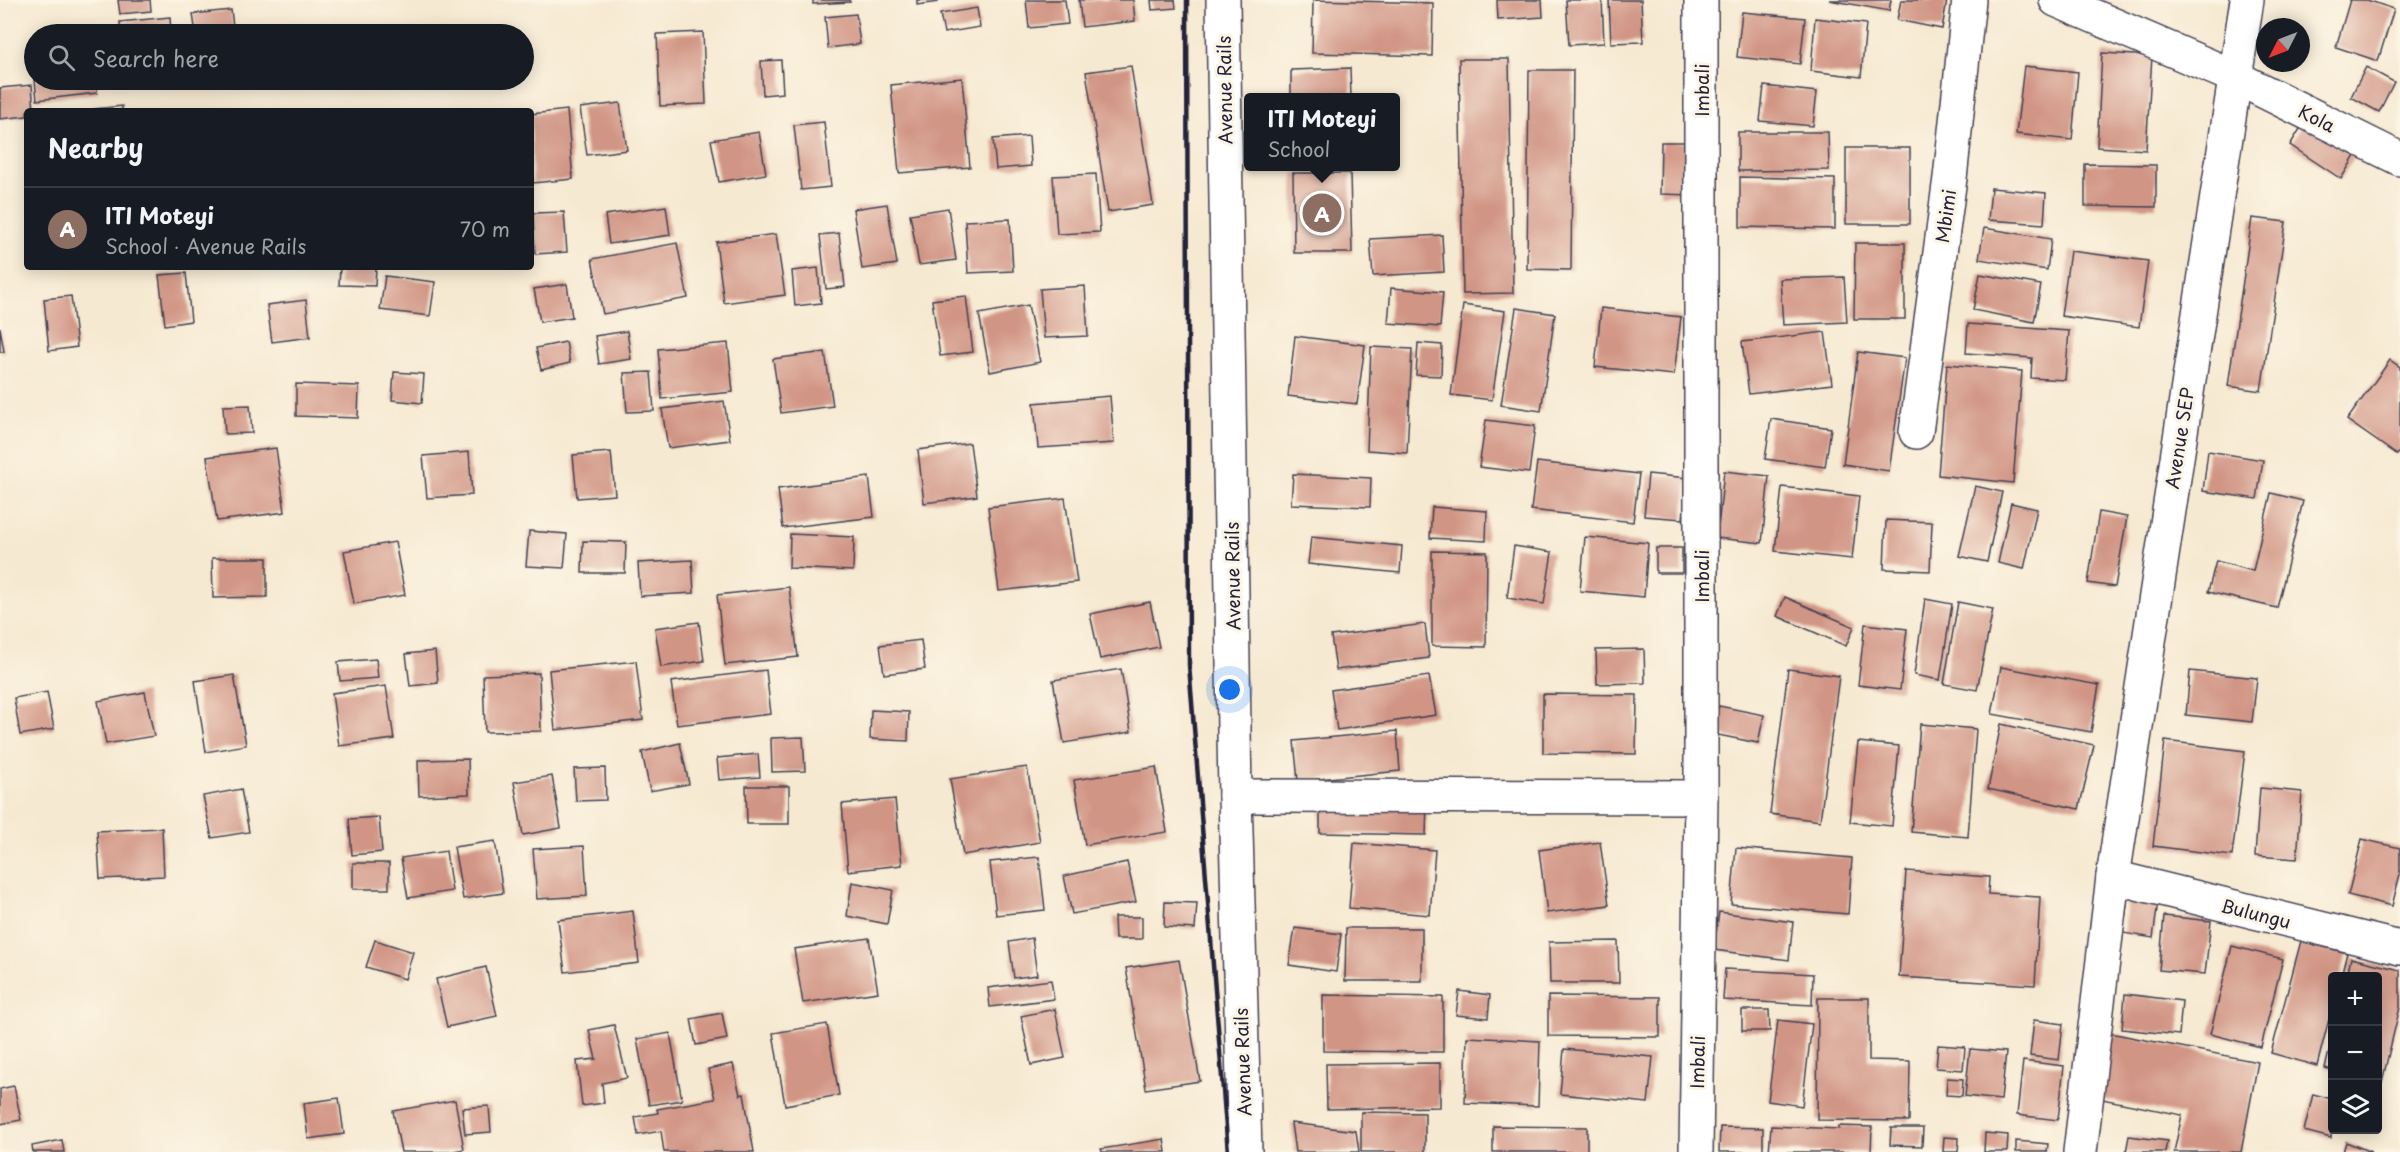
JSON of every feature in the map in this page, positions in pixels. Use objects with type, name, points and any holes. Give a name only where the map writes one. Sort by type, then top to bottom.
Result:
[{"type":"street","name":"Avenue Rails","points":[[1223,0],[1235,796],[1245,1152]]},
{"type":"street","name":"Imbali","points":[[1696,1152],[1701,797],[1701,0]]},
{"type":"street","name":"Mbimi","points":[[1916,432],[1950,178],[1969,0]]},
{"type":"street","name":"Kola","points":[[2056,0],[2235,77],[2400,159]]},
{"type":"street","name":"Avenue SEP","points":[[2080,1152],[2112,877],[2247,0]]},
{"type":"street","points":[[1235,796],[1701,797]]},
{"type":"street","name":"Bulungu","points":[[2112,877],[2400,948]]},
{"type":"building","points":[[118,0],[150,0],[151,11],[120,14]]},
{"type":"building","points":[[813,0],[849,0],[850,2],[813,4]]},
{"type":"building","points":[[917,0],[938,0],[938,2],[917,5]]},
{"type":"building","points":[[1026,0],[1065,0],[1068,24],[1029,28]]},
{"type":"building","points":[[1079,0],[1133,0],[1135,21],[1082,27]]},
{"type":"building","points":[[1151,0],[1175,0],[1176,8],[1152,10]]},
{"type":"building","points":[[1313,0],[1433,3],[1432,56],[1312,53]]},
{"type":"building","points":[[1497,0],[1542,0],[1543,17],[1498,20]]},
{"type":"building","points":[[1566,0],[1602,0],[1604,43],[1569,45]]},
{"type":"building","points":[[1609,0],[1641,0],[1643,42],[1611,43]]},
{"type":"building","points":[[1829,0],[1891,0],[1889,11]]},
{"type":"building","points":[[1901,0],[1947,0],[1942,29],[1897,20]]},
{"type":"building","points":[[2350,0],[2367,0],[2394,9],[2378,61],[2336,47]]},
{"type":"building","points":[[977,8],[980,27],[944,33],[940,14]]},
{"type":"building","points":[[231,10],[233,24],[194,24],[193,14]]},
{"type":"building","points":[[1742,12],[1805,18],[1800,64],[1737,57]]},
{"type":"building","points":[[856,14],[860,44],[828,48],[825,17]]},
{"type":"building","points":[[170,17],[170,24],[120,24],[120,22]]},
{"type":"building","points":[[1815,18],[1866,24],[1861,77],[1811,71]]},
{"type":"building","points":[[703,32],[706,104],[660,106],[657,34]]},
{"type":"building","points":[[2102,53],[2152,56],[2146,150],[2097,147]]},
{"type":"building","points":[[1459,59],[1509,59],[1513,293],[1463,294]]},
{"type":"building","points":[[781,60],[783,93],[763,95],[761,61]]},
{"type":"building","points":[[1131,66],[1153,205],[1108,212],[1086,72]]},
{"type":"building","points":[[2024,66],[2078,72],[2072,140],[2016,134]]},
{"type":"building","points":[[2366,67],[2394,82],[2379,112],[2351,97]]},
{"type":"building","points":[[1350,68],[1351,93],[1291,93],[1291,70]]},
{"type":"building","points":[[1529,70],[1573,70],[1571,270],[1527,269]]},
{"type":"building","points":[[962,78],[970,167],[899,173],[891,85]]},
{"type":"building","points":[[24,86],[24,90],[32,90],[34,108],[24,108],[24,116],[0,119],[0,88]]},
{"type":"building","points":[[1764,86],[1817,92],[1813,126],[1760,121]]},
{"type":"building","points":[[36,90],[97,90],[97,93],[37,100]]},
{"type":"building","points":[[620,103],[627,150],[587,155],[580,108]]},
{"type":"building","points":[[567,110],[573,179],[534,183],[534,114]]},
{"type":"building","points":[[824,122],[831,187],[801,190],[794,125]]},
{"type":"building","points":[[2303,124],[2355,156],[2341,179],[2290,145]]},
{"type":"building","points":[[759,132],[766,174],[719,182],[711,140]]},
{"type":"building","points":[[1738,132],[1828,132],[1829,170],[1738,171]]},
{"type":"building","points":[[1029,136],[1031,166],[996,169],[993,139]]},
{"type":"building","points":[[1661,142],[1692,142],[1692,195],[1660,194]]},
{"type":"building","points":[[1846,148],[1910,148],[1910,224],[1846,224]]},
{"type":"building","points":[[2085,164],[2156,165],[2156,207],[2085,206]]},
{"type":"building","points":[[1293,173],[1350,173],[1352,253],[1294,253]]},
{"type":"building","points":[[1096,174],[1100,232],[1057,234],[1053,176]]},
{"type":"building","points":[[1740,177],[1835,179],[1835,229],[1740,227]]},
{"type":"building","points":[[1991,188],[2046,193],[2044,224],[1988,220]]},
{"type":"building","points":[[887,204],[897,264],[862,269],[853,209]]},
{"type":"building","points":[[666,206],[670,235],[609,244],[605,215]]},
{"type":"building","points":[[948,208],[956,260],[919,265],[910,214]]},
{"type":"building","points":[[564,212],[567,252],[535,254],[534,213]]},
{"type":"building","points":[[2252,218],[2286,222],[2261,391],[2228,386]]},
{"type":"building","points":[[1010,219],[1013,271],[968,273],[965,221]]},
{"type":"building","points":[[1984,228],[2051,239],[2047,270],[1979,259]]},
{"type":"building","points":[[839,233],[845,287],[826,289],[820,235]]},
{"type":"building","points":[[776,234],[785,295],[724,303],[716,242]]},
{"type":"building","points":[[1442,235],[1444,272],[1373,276],[1370,239]]},
{"type":"building","points":[[677,243],[688,298],[603,314],[592,259]]},
{"type":"building","points":[[1855,243],[1905,243],[1905,319],[1854,319]]},
{"type":"building","points":[[2070,251],[2148,261],[2139,327],[2061,316]]},
{"type":"building","points":[[818,268],[821,303],[795,306],[792,271]]},
{"type":"building","points":[[340,270],[376,270],[375,286],[339,285]]},
{"type":"building","points":[[186,273],[191,321],[165,325],[159,275]]},
{"type":"building","points":[[1980,274],[2041,285],[2034,322],[1973,310]]},
{"type":"building","points":[[385,276],[435,282],[430,316],[380,310]]},
{"type":"building","points":[[1844,277],[1847,322],[1783,325],[1780,279]]},
{"type":"building","points":[[567,284],[572,317],[540,322],[534,289]]},
{"type":"building","points":[[1085,286],[1088,336],[1044,338],[1040,289]]},
{"type":"building","points":[[1391,288],[1443,292],[1440,327],[1388,323]]},
{"type":"building","points":[[71,296],[77,347],[49,351],[44,299]]},
{"type":"building","points":[[966,296],[973,352],[940,356],[932,300]]},
{"type":"building","points":[[306,300],[310,337],[272,342],[267,305]]},
{"type":"building","points":[[1028,305],[1040,362],[990,372],[979,314]]},
{"type":"building","points":[[1463,305],[1505,311],[1492,400],[1451,395]]},
{"type":"building","points":[[1516,308],[1555,314],[1541,411],[1501,405]]},
{"type":"building","points":[[1601,308],[1681,317],[1674,375],[1595,367]]},
{"type":"building","points":[[1968,324],[2069,331],[2065,380],[2031,378],[2032,358],[1966,353]]},
{"type":"building","points":[[0,327],[4,352],[0,352]]},
{"type":"building","points":[[627,331],[631,359],[599,364],[595,336]]},
{"type":"building","points":[[1825,332],[1832,384],[1749,394],[1742,342]]},
{"type":"building","points":[[1295,336],[1365,345],[1357,404],[1288,396]]},
{"type":"building","points":[[566,342],[570,363],[541,370],[536,348]]},
{"type":"building","points":[[728,343],[733,392],[662,399],[658,349]]},
{"type":"building","points":[[1418,343],[1442,345],[1441,376],[1416,375]]},
{"type":"building","points":[[1371,347],[1412,349],[1407,453],[1367,450]]},
{"type":"building","points":[[825,352],[833,406],[781,413],[773,359]]},
{"type":"building","points":[[1858,352],[1905,358],[1889,471],[1843,464]]},
{"type":"building","points":[[2390,360],[2400,367],[2400,450],[2397,455],[2347,420]]},
{"type":"building","points":[[1947,364],[2022,371],[2013,483],[1938,475]]},
{"type":"building","points":[[394,372],[424,374],[422,403],[392,400]]},
{"type":"building","points":[[651,372],[654,411],[627,412],[624,373]]},
{"type":"building","points":[[296,384],[359,386],[358,418],[296,416]]},
{"type":"building","points":[[1110,396],[1114,443],[1038,448],[1034,403]]},
{"type":"building","points":[[724,401],[730,440],[668,448],[662,409]]},
{"type":"building","points":[[250,405],[252,433],[225,434],[223,406]]},
{"type":"building","points":[[1771,419],[1831,428],[1825,467],[1765,459]]},
{"type":"building","points":[[1486,420],[1535,426],[1529,473],[1479,467]]},
{"type":"building","points":[[970,443],[977,496],[924,503],[918,450]]},
{"type":"building","points":[[276,448],[285,512],[217,521],[207,457]]},
{"type":"building","points":[[2208,451],[2263,460],[2257,499],[2203,491]]},
{"type":"building","points":[[469,452],[472,495],[427,498],[423,456]]},
{"type":"building","points":[[611,452],[615,495],[577,498],[573,455]]},
{"type":"building","points":[[1537,462],[1639,474],[1633,522],[1531,510]]},
{"type":"building","points":[[1724,471],[1769,476],[1762,543],[1717,538]]},
{"type":"building","points":[[1293,474],[1371,478],[1370,507],[1291,504]]},
{"type":"building","points":[[1648,474],[1687,478],[1683,519],[1644,516]]},
{"type":"building","points":[[869,477],[874,517],[783,528],[778,489]]},
{"type":"building","points":[[1975,486],[2002,492],[1987,562],[1959,556]]},
{"type":"building","points":[[1782,487],[1859,496],[1852,559],[1775,551]]},
{"type":"building","points":[[2271,493],[2303,501],[2277,608],[2208,592],[2216,561],[2253,571]]},
{"type":"building","points":[[1065,498],[1077,582],[999,591],[988,507]]},
{"type":"building","points":[[2011,503],[2037,509],[2024,569],[1998,563]]},
{"type":"building","points":[[1432,507],[1487,511],[1486,541],[1430,538]]},
{"type":"building","points":[[2099,512],[2127,517],[2115,587],[2088,583]]},
{"type":"building","points":[[1886,520],[1932,522],[1930,571],[1884,569]]},
{"type":"building","points":[[529,531],[567,534],[564,568],[526,566]]},
{"type":"building","points":[[790,534],[854,537],[853,571],[789,568]]},
{"type":"building","points":[[1311,537],[1402,546],[1400,573],[1308,564]]},
{"type":"building","points":[[1585,537],[1648,543],[1644,597],[1580,591]]},
{"type":"building","points":[[583,541],[626,542],[625,573],[582,573]]},
{"type":"building","points":[[395,542],[405,595],[354,604],[344,551]]},
{"type":"building","points":[[1514,546],[1552,552],[1544,604],[1507,598]]},
{"type":"building","points":[[1656,548],[1682,548],[1682,573],[1656,573]]},
{"type":"building","points":[[1432,551],[1487,552],[1486,647],[1432,646]]},
{"type":"building","points":[[212,558],[267,558],[267,597],[213,598]]},
{"type":"building","points":[[692,560],[694,593],[640,596],[638,563]]},
{"type":"building","points":[[789,587],[798,657],[725,665],[717,595]]},
{"type":"building","points":[[1785,597],[1854,627],[1846,646],[1777,616]]},
{"type":"building","points":[[1925,599],[1952,604],[1940,680],[1914,675]]},
{"type":"building","points":[[1150,602],[1159,647],[1100,659],[1090,614]]},
{"type":"building","points":[[1958,602],[1993,609],[1977,690],[1944,684]]},
{"type":"building","points":[[699,622],[704,661],[661,667],[655,628]]},
{"type":"building","points":[[1425,624],[1429,658],[1336,670],[1331,636]]},
{"type":"building","points":[[1865,624],[1907,629],[1900,690],[1858,685]]},
{"type":"building","points":[[921,640],[925,669],[884,674],[880,645]]},
{"type":"building","points":[[1644,649],[1645,683],[1597,684],[1596,650]]},
{"type":"building","points":[[435,651],[438,683],[410,686],[406,654]]},
{"type":"building","points":[[376,659],[378,678],[340,681],[338,662]]},
{"type":"building","points":[[636,661],[643,720],[555,730],[549,670]]},
{"type":"building","points":[[2001,667],[2099,685],[2091,732],[1992,714]]},
{"type":"building","points":[[1121,669],[1131,732],[1064,743],[1053,680]]},
{"type":"building","points":[[1788,669],[1839,676],[1820,821],[1770,814]]},
{"type":"building","points":[[766,670],[771,714],[677,725],[671,682]]},
{"type":"building","points":[[2190,671],[2257,678],[2252,722],[2186,715]]},
{"type":"building","points":[[539,673],[541,731],[485,732],[483,675]]},
{"type":"building","points":[[234,675],[246,745],[206,752],[195,681]]},
{"type":"building","points":[[1429,676],[1436,715],[1337,730],[1331,690]]},
{"type":"building","points":[[386,686],[394,739],[339,746],[332,693]]},
{"type":"building","points":[[47,692],[54,729],[20,735],[14,698]]},
{"type":"building","points":[[145,692],[154,736],[106,744],[98,701]]},
{"type":"building","points":[[1543,694],[1637,695],[1636,754],[1543,753]]},
{"type":"building","points":[[1719,706],[1764,715],[1758,743],[1713,734]]},
{"type":"building","points":[[871,710],[909,712],[908,741],[870,739]]},
{"type":"building","points":[[1920,724],[1976,729],[1968,837],[1911,832]]},
{"type":"building","points":[[2001,724],[2094,745],[2079,809],[1988,789]]},
{"type":"building","points":[[1397,731],[1400,771],[1298,781],[1294,741]]},
{"type":"building","points":[[803,737],[805,771],[772,772],[771,738]]},
{"type":"building","points":[[2165,741],[2245,751],[2232,856],[2153,846]]},
{"type":"building","points":[[1858,742],[1899,746],[1892,826],[1850,822]]},
{"type":"building","points":[[680,743],[689,784],[650,791],[642,752]]},
{"type":"building","points":[[758,754],[760,777],[719,780],[717,758]]},
{"type":"building","points":[[468,759],[469,794],[419,796],[418,760]]},
{"type":"building","points":[[1027,767],[1040,842],[963,855],[950,779]]},
{"type":"building","points":[[1156,767],[1167,832],[1085,845],[1074,780]]},
{"type":"building","points":[[605,768],[606,800],[576,801],[574,769]]},
{"type":"building","points":[[552,776],[561,828],[523,835],[514,782]]},
{"type":"building","points":[[746,786],[789,786],[789,824],[747,824]]},
{"type":"building","points":[[2260,788],[2302,792],[2297,859],[2255,856]]},
{"type":"building","points":[[241,789],[249,832],[212,838],[203,796]]},
{"type":"building","points":[[895,799],[902,865],[848,871],[842,804]]},
{"type":"building","points":[[1320,802],[1427,804],[1426,835],[1320,833]]},
{"type":"building","points":[[379,817],[382,852],[352,855],[349,819]]},
{"type":"building","points":[[162,828],[164,876],[100,879],[97,831]]},
{"type":"building","points":[[2362,839],[2400,848],[2400,874],[2392,906],[2348,895]]},
{"type":"building","points":[[495,841],[503,893],[463,899],[454,847]]},
{"type":"building","points":[[1600,842],[1609,905],[1547,913],[1539,850]]},
{"type":"building","points":[[1354,843],[1435,850],[1430,915],[1349,908]]},
{"type":"building","points":[[584,846],[587,896],[537,899],[533,849]]},
{"type":"building","points":[[1736,848],[1852,858],[1848,914],[1731,904]]},
{"type":"building","points":[[446,851],[452,891],[408,898],[401,858]]},
{"type":"building","points":[[1039,857],[1045,910],[996,915],[990,862]]},
{"type":"building","points":[[1127,862],[1136,902],[1072,914],[1064,876]]},
{"type":"building","points":[[353,863],[389,863],[389,889],[353,889]]},
{"type":"building","points":[[1906,871],[1989,877],[1988,894],[2040,897],[2035,985],[1899,977]]},
{"type":"building","points":[[852,882],[893,890],[887,924],[847,916]]},
{"type":"building","points":[[2129,890],[2159,894],[2153,938],[2123,933]]},
{"type":"building","points":[[1165,902],[1197,903],[1195,929],[1164,927]]},
{"type":"building","points":[[633,911],[639,963],[565,972],[558,920]]},
{"type":"building","points":[[1719,912],[1793,922],[1789,960],[1714,950]]},
{"type":"building","points":[[2164,916],[2211,921],[2205,974],[2159,970]]},
{"type":"building","points":[[1114,917],[1142,917],[1142,939],[1115,939]]},
{"type":"building","points":[[1295,928],[1341,934],[1336,972],[1289,965]]},
{"type":"building","points":[[1346,928],[1422,928],[1422,981],[1345,981]]},
{"type":"building","points":[[869,938],[878,992],[803,1003],[794,949]]},
{"type":"building","points":[[1032,938],[1037,975],[1014,978],[1009,942]]},
{"type":"building","points":[[375,940],[413,952],[405,979],[366,967]]},
{"type":"building","points":[[1618,941],[1619,983],[1550,983],[1549,942]]},
{"type":"building","points":[[2301,941],[2347,953],[2342,972],[2328,972],[2328,1023],[2317,1066],[2271,1053]]},
{"type":"building","points":[[2232,946],[2283,959],[2261,1047],[2210,1034]]},
{"type":"building","points":[[2351,958],[2400,970],[2400,1007],[2382,1082],[2382,972],[2348,972]]},
{"type":"building","points":[[1179,960],[1200,1081],[1146,1089],[1126,968]]},
{"type":"building","points":[[486,967],[497,1016],[447,1027],[436,979]]},
{"type":"building","points":[[1725,969],[1813,974],[1812,1005],[1723,1000]]},
{"type":"building","points":[[1051,980],[1054,999],[990,1007],[988,988]]},
{"type":"building","points":[[1459,991],[1490,995],[1488,1018],[1456,1015]]},
{"type":"building","points":[[2125,994],[2182,1001],[2179,1035],[2122,1029]]},
{"type":"building","points":[[1323,995],[1443,997],[1443,1052],[1323,1051]]},
{"type":"building","points":[[1548,996],[1660,997],[1660,1037],[1548,1036]]},
{"type":"building","points":[[1818,998],[1869,998],[1869,1060],[1910,1061],[1909,1121],[1817,1120]]},
{"type":"building","points":[[1055,1009],[1065,1058],[1031,1065],[1021,1016]]},
{"type":"building","points":[[1742,1010],[1769,1010],[1770,1031],[1742,1031]]},
{"type":"building","points":[[722,1013],[727,1039],[696,1045],[691,1019]]},
{"type":"building","points":[[1778,1020],[1812,1024],[1802,1106],[1768,1101]]},
{"type":"building","points":[[2034,1020],[2063,1024],[2059,1060],[2030,1056]]},
{"type":"building","points":[[827,1024],[839,1095],[785,1105],[773,1033]]},
{"type":"building","points":[[614,1025],[627,1078],[602,1083],[604,1103],[582,1106],[577,1061],[596,1059],[589,1030]]},
{"type":"building","points":[[670,1033],[682,1100],[649,1105],[637,1039]]},
{"type":"building","points":[[2110,1033],[2258,1062],[2241,1152],[2174,1152],[2182,1115],[2097,1098]]},
{"type":"building","points":[[1467,1037],[1540,1041],[1538,1106],[1465,1103]]},
{"type":"building","points":[[1938,1045],[1965,1047],[1963,1070],[1936,1068]]},
{"type":"building","points":[[1564,1049],[1653,1057],[1648,1103],[1560,1094]]},
{"type":"building","points":[[1970,1049],[2006,1052],[2001,1100],[1965,1096]]},
{"type":"building","points":[[2023,1061],[2064,1066],[2058,1120],[2017,1115]]},
{"type":"building","points":[[1440,1063],[1440,1107],[1327,1109],[1326,1064]]},
{"type":"building","points":[[733,1064],[740,1095],[744,1094],[754,1152],[664,1152],[661,1131],[638,1135],[635,1117],[658,1113],[657,1109],[715,1099],[708,1069]]},
{"type":"building","points":[[1947,1078],[1963,1079],[1962,1096],[1946,1095]]},
{"type":"building","points":[[14,1086],[21,1120],[0,1124],[0,1089]]},
{"type":"building","points":[[2313,1094],[2328,1098],[2328,1134],[2331,1134],[2331,1138],[2304,1131]]},
{"type":"building","points":[[339,1098],[344,1134],[308,1139],[304,1103]]},
{"type":"building","points":[[455,1100],[464,1149],[449,1152],[401,1152],[393,1111]]},
{"type":"building","points":[[489,1106],[491,1132],[465,1134],[462,1108]]},
{"type":"building","points":[[1361,1112],[1425,1113],[1425,1152],[1361,1152]]},
{"type":"building","points":[[1291,1123],[1356,1131],[1359,1152],[1295,1152]]},
{"type":"building","points":[[1493,1126],[1587,1127],[1587,1152],[1493,1152]]},
{"type":"building","points":[[1771,1126],[1839,1129],[1839,1126],[1872,1127],[1871,1152],[1769,1152]]},
{"type":"building","points":[[1720,1127],[1763,1128],[1763,1152],[1719,1152]]},
{"type":"building","points":[[1891,1128],[1923,1128],[1922,1146],[1890,1145]]},
{"type":"building","points":[[1985,1133],[2008,1135],[2007,1152],[1984,1152]]},
{"type":"building","points":[[2129,1136],[2167,1141],[2165,1152],[2126,1152]]},
{"type":"building","points":[[1944,1137],[1959,1138],[1958,1152],[1943,1152]]},
{"type":"building","points":[[1164,1139],[1166,1152],[1102,1152],[1101,1149]]},
{"type":"building","points":[[62,1140],[64,1152],[33,1152],[32,1146]]},
{"type":"building","points":[[2016,1141],[2048,1144],[2047,1152],[2016,1152]]},
{"type":"building","points":[[2346,1142],[2371,1152],[2343,1152]]},
{"type":"railway","points":[[1187,0],[1189,665],[1228,1152]]},
{"type":"place","name":"ITI Moteyi","points":[[1322,213]]}]
